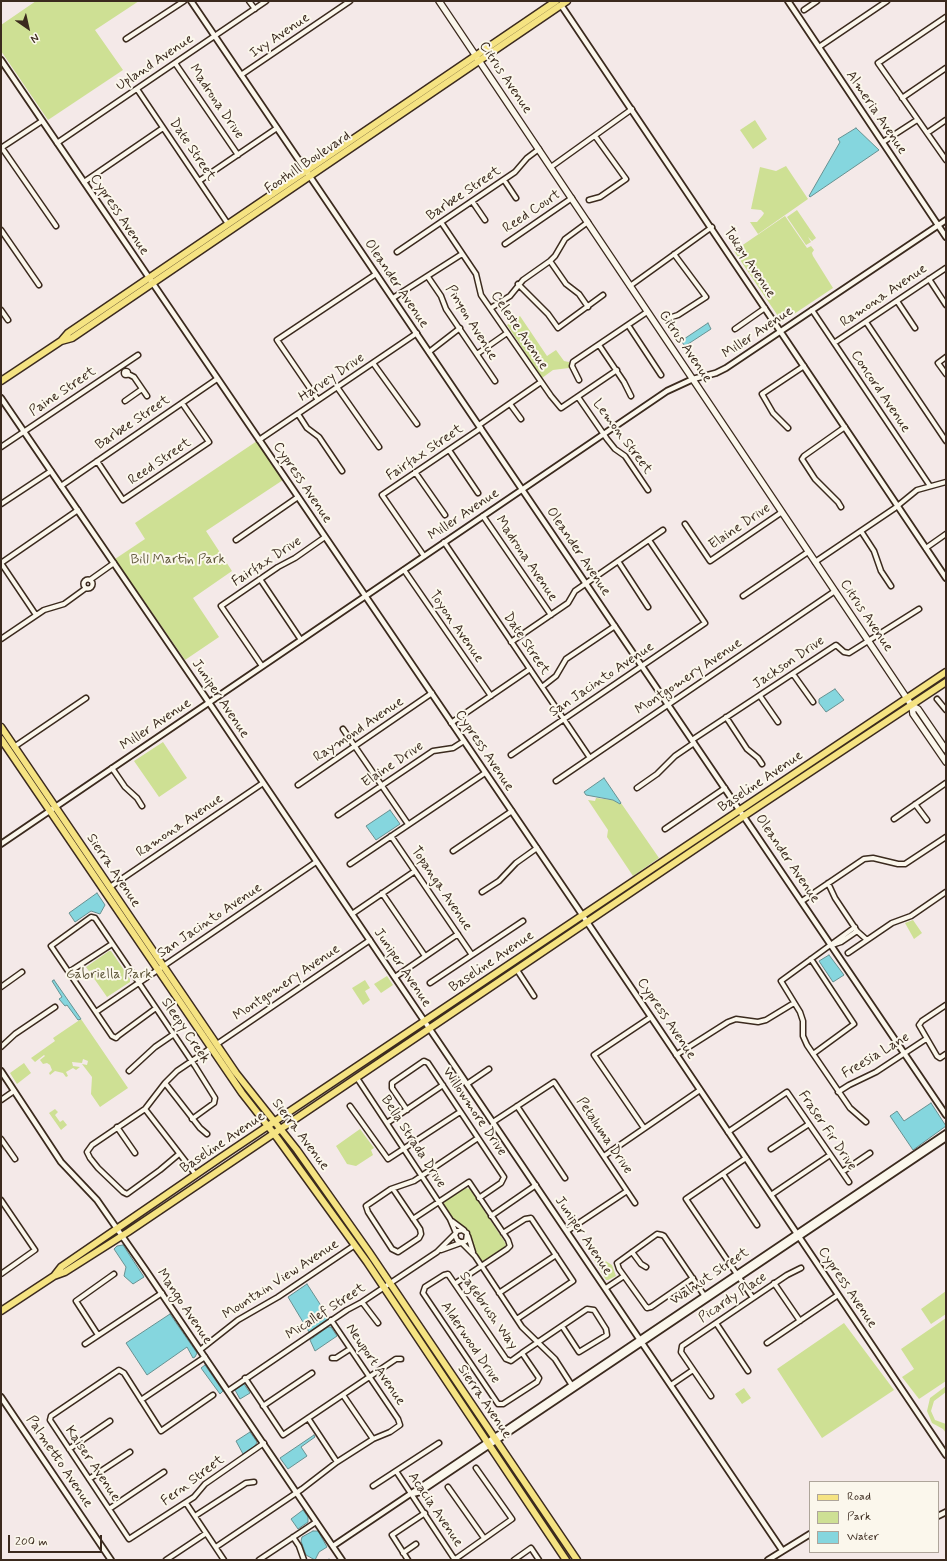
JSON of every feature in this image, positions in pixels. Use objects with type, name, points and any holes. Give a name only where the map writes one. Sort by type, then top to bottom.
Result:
[{"type":"main road","name":"Citrus Avenue","points":[[439,1],[907,698],[912,706],[914,714],[946,762]]},
{"type":"main road","name":"Foothill Boulevard","points":[[150,280],[228,224],[387,124],[556,1]]},
{"type":"main road","name":"Foothill Boulevard","points":[[1,381],[61,341],[68,333],[308,174],[409,101],[563,2]]},
{"type":"main road","points":[[387,124],[388,119],[407,106],[409,101]]},
{"type":"main road","name":"Baseline Avenue","points":[[54,1276],[61,1267],[268,1126],[946,672]]},
{"type":"main road","name":"Baseline Avenue","points":[[1,1311],[54,1276],[65,1272],[122,1236],[744,816],[912,706],[946,682]]},
{"type":"main road","name":"Citrus Avenue","points":[[912,706],[918,709],[946,750]]},
{"type":"main road","name":"Sierra Avenue","points":[[1,727],[52,809],[157,969],[242,1094],[274,1134],[355,1246],[566,1560]]},
{"type":"main road","name":"Sierra Avenue","points":[[1,739],[110,887],[236,1072],[281,1129],[390,1283],[577,1560]]},
{"type":"street","points":[[126,39],[184,1]]},
{"type":"street","name":"Oleander Avenue","points":[[191,1],[946,1115]]},
{"type":"street","points":[[249,1],[254,9]]},
{"type":"street","name":"Upland Avenue","points":[[57,143],[266,1]]},
{"type":"street","name":"Ivy Avenue","points":[[241,75],[350,1]]},
{"type":"street","name":"Almeria Avenue","points":[[788,1],[946,236]]},
{"type":"street","points":[[804,10],[816,1]]},
{"type":"street","points":[[819,47],[887,1]]},
{"type":"street","name":"Tokay Avenue","points":[[563,2],[632,109],[946,578]]},
{"type":"street","points":[[946,16],[878,63],[946,160]]},
{"type":"street","name":"Cypress Avenue","points":[[1,60],[3,66],[42,120],[512,811],[946,1455]]},
{"type":"street","name":"Madrona Drive","points":[[175,63],[238,155]]},
{"type":"street","points":[[902,98],[946,68]]},
{"type":"street","name":"Date Street","points":[[137,89],[228,224]]},
{"type":"street","points":[[551,167],[632,109]]},
{"type":"street","points":[[42,120],[2,148],[56,226]]},
{"type":"street","points":[[883,142],[917,120]]},
{"type":"street","points":[[927,133],[946,120]]},
{"type":"street","points":[[84,182],[163,128]]},
{"type":"street","points":[[199,181],[277,128]]},
{"type":"street","points":[[590,200],[600,197],[626,179],[595,136]]},
{"type":"street","name":"Barbee Street","points":[[397,252],[504,180],[515,172],[527,158],[539,149]]},
{"type":"street","points":[[504,180],[516,198]]},
{"type":"street","name":"Reed Court","points":[[505,244],[572,198]]},
{"type":"street","points":[[472,201],[485,220]]},
{"type":"street","name":"Miller Avenue","points":[[1,844],[673,387],[692,379],[716,373],[726,368],[946,220]]},
{"type":"street","name":"Celeste Avenue","points":[[441,222],[476,274],[481,295],[541,382],[561,408],[578,396]]},
{"type":"street","points":[[491,308],[510,296],[518,284],[550,261],[565,238],[588,222]]},
{"type":"street","points":[[630,286],[712,227]]},
{"type":"street","points":[[1,230],[39,285]]},
{"type":"street","points":[[393,298],[462,254]]},
{"type":"street","points":[[669,318],[678,315],[706,297],[674,254]]},
{"type":"street","points":[[550,261],[566,284],[579,294],[588,307]]},
{"type":"street","name":"Ramona Avenue","points":[[834,343],[946,268]]},
{"type":"street","points":[[318,400],[277,340],[376,274]]},
{"type":"street","name":"Pinyon Avenue","points":[[428,276],[495,381]]},
{"type":"street","points":[[929,279],[946,305]]},
{"type":"street","points":[[518,284],[548,314],[558,328],[603,295]]},
{"type":"street","points":[[897,301],[916,328]]},
{"type":"street","points":[[735,329],[766,308]]},
{"type":"street","points":[[1,310],[8,320]]},
{"type":"street","name":"Concord Avenue","points":[[812,310],[930,486]]},
{"type":"street","points":[[579,380],[572,366],[573,362],[647,312]]},
{"type":"street","points":[[866,322],[946,441]]},
{"type":"street","points":[[628,325],[660,375]]},
{"type":"street","points":[[429,352],[460,328]]},
{"type":"street","points":[[477,354],[507,332]]},
{"type":"street","name":"Harvey Drive","points":[[259,440],[417,334]]},
{"type":"street","points":[[599,345],[617,370],[631,396]]},
{"type":"street","name":"Paine Street","points":[[1,447],[138,355]]},
{"type":"street","points":[[946,357],[938,362],[946,374]]},
{"type":"street","points":[[373,363],[417,424]]},
{"type":"street","points":[[121,366],[134,377],[147,396]]},
{"type":"street","points":[[788,428],[773,413],[762,394],[804,366]]},
{"type":"street","points":[[578,396],[617,370]]},
{"type":"street","name":"Barbee Street","points":[[61,486],[217,379]]},
{"type":"street","name":"Fairfax Street","points":[[424,556],[382,495],[449,450],[541,382]]},
{"type":"street","points":[[337,388],[379,446]]},
{"type":"street","points":[[125,401],[142,389]]},
{"type":"street","name":"Lemon Street","points":[[578,396],[603,434],[615,448],[625,456],[648,490]]},
{"type":"street","name":"Juniper Avenue","points":[[1,398],[568,1231],[782,1550]]},
{"type":"street","name":"Reed Street","points":[[97,461],[123,500],[209,442],[182,403]]},
{"type":"street","points":[[510,404],[521,419]]},
{"type":"street","points":[[298,414],[307,428],[319,437],[342,471]]},
{"type":"street","points":[[841,507],[838,502],[815,479],[802,459],[845,427]]},
{"type":"street","points":[[449,450],[478,493]]},
{"type":"street","points":[[1,504],[51,471]]},
{"type":"street","points":[[416,472],[445,516]]},
{"type":"street","points":[[815,562],[918,490],[946,482]]},
{"type":"street","points":[[236,540],[298,498]]},
{"type":"street","points":[[36,615],[1,563],[78,510]]},
{"type":"street","name":"Elaine Drive","points":[[685,524],[710,561],[782,512]]},
{"type":"street","name":"Madrona Avenue","points":[[483,516],[551,615]]},
{"type":"street","points":[[511,642],[568,603],[575,591],[663,530]]},
{"type":"street","points":[[861,531],[874,551],[881,571],[891,586]]},
{"type":"street","points":[[926,548],[946,534]]},
{"type":"street","name":"Fairfax Drive","points":[[262,666],[221,606],[325,537]]},
{"type":"street","name":"San Jacinto Avenue","points":[[511,755],[705,623],[649,540]]},
{"type":"street","name":"Date Street","points":[[444,542],[590,758]]},
{"type":"street","points":[[743,596],[808,552]]},
{"type":"street","points":[[618,561],[648,607]]},
{"type":"street","points":[[1,639],[50,607],[64,604],[86,588],[84,582],[86,580],[90,580],[114,563]]},
{"type":"street","name":"Toyon Avenue","points":[[404,570],[491,696]]},
{"type":"street","points":[[260,579],[301,640]]},
{"type":"street","name":"Montgomery Avenue","points":[[556,781],[835,591]]},
{"type":"street","name":"Jackson Drive","points":[[637,788],[657,774],[693,741],[726,717],[836,645],[844,652],[849,653],[919,609]]},
{"type":"street","points":[[542,687],[556,676],[566,659],[615,626]]},
{"type":"street","points":[[451,723],[530,669]]},
{"type":"street","points":[[793,674],[813,702]]},
{"type":"street","name":"Raymond Avenue","points":[[298,785],[432,693]]},
{"type":"street","points":[[760,696],[778,722]]},
{"type":"street","points":[[14,747],[86,698]]},
{"type":"street","points":[[937,699],[946,710]]},
{"type":"street","points":[[726,717],[747,749],[758,758],[762,764]]},
{"type":"street","points":[[343,729],[408,824]]},
{"type":"street","name":"Elaine Drive","points":[[338,815],[433,751],[453,748],[464,741]]},
{"type":"street","points":[[112,768],[125,787],[137,798],[142,806]]},
{"type":"street","points":[[350,864],[485,773]]},
{"type":"street","points":[[894,819],[946,782]]},
{"type":"street","name":"Ramona Avenue","points":[[110,887],[263,783]]},
{"type":"street","points":[[665,829],[725,788]]},
{"type":"street","points":[[915,804],[927,820]]},
{"type":"street","points":[[453,851],[512,811]]},
{"type":"street","name":"Topanga Avenue","points":[[391,836],[472,955]]},
{"type":"street","points":[[802,901],[868,858],[878,858],[898,864],[905,864],[946,837]]},
{"type":"street","points":[[482,892],[499,881],[516,862],[537,848]]},
{"type":"street","name":"San Jacinto Avenue","points":[[96,1012],[316,862]]},
{"type":"street","points":[[352,914],[415,871]]},
{"type":"street","points":[[828,883],[835,898],[856,929],[867,940]]},
{"type":"street","points":[[848,953],[898,920],[911,916],[946,892]]},
{"type":"street","points":[[382,893],[425,956]]},
{"type":"street","name":"Sleepy Creek","points":[[69,972],[51,946],[91,917],[95,918],[213,1094],[215,1100],[192,1119]]},
{"type":"street","points":[[430,984],[523,921]]},
{"type":"street","points":[[856,929],[781,981],[802,1016],[805,1041],[838,1092],[855,1114],[866,1122]]},
{"type":"street","points":[[395,977],[458,934]]},
{"type":"street","name":"Montgomery Avenue","points":[[217,1044],[370,940]]},
{"type":"street","points":[[112,944],[69,972],[113,1037],[118,1036],[156,1008]]},
{"type":"street","points":[[811,959],[854,1024],[813,1054]]},
{"type":"street","points":[[517,970],[534,996]]},
{"type":"street","points":[[1,987],[22,972]]},
{"type":"street","points":[[676,1055],[731,1020],[758,1022],[766,1020],[794,1003]]},
{"type":"street","points":[[946,1005],[922,1021],[919,1025],[937,1056],[940,1058],[946,1054]]},
{"type":"street","points":[[1,1047],[15,1034],[55,1007]]},
{"type":"street","points":[[644,1128],[594,1055],[651,1017]]},
{"type":"street","points":[[129,1071],[155,1047],[174,1034]]},
{"type":"street","name":"Freesia Lane","points":[[838,1092],[849,1084],[876,1072],[926,1039]]},
{"type":"street","points":[[179,1154],[127,1194],[98,1168],[87,1152],[88,1149],[145,1109],[165,1083],[177,1071],[211,1048]]},
{"type":"street","name":"Willowmore Drive","points":[[407,1110],[392,1088],[392,1083],[424,1061],[428,1063],[504,1177],[501,1183],[479,1198]]},
{"type":"street","points":[[467,1084],[489,1069]]},
{"type":"street","name":"Mango Avenue","points":[[1,1071],[61,1162],[97,1200],[162,1293],[342,1560]]},
{"type":"street","name":"Bella Strada Drive","points":[[357,1078],[450,1219],[456,1233]]},
{"type":"street","name":"Petaluma Drive","points":[[517,1106],[554,1082],[635,1203]]},
{"type":"street","points":[[165,1083],[192,1119],[208,1134]]},
{"type":"street","points":[[387,1123],[442,1085]]},
{"type":"street","points":[[604,1156],[700,1090]]},
{"type":"street","points":[[1,1100],[14,1091]]},
{"type":"street","name":"Fraser Fir Drive","points":[[728,1132],[787,1092],[849,1182]]},
{"type":"street","points":[[350,1106],[388,1159],[460,1112]]},
{"type":"street","points":[[494,1122],[517,1106],[565,1178]]},
{"type":"street","points":[[145,1109],[196,1175]]},
{"type":"street","points":[[771,1149],[809,1124]]},
{"type":"street","points":[[117,1128],[135,1154]]},
{"type":"street","name":"Walnut Street","points":[[798,1235],[946,1132]]},
{"type":"street","points":[[393,1188],[420,1229],[421,1234],[419,1238],[398,1252],[392,1249],[368,1212],[366,1206],[393,1188],[414,1181],[478,1138]]},
{"type":"street","name":"Walnut Street","points":[[494,1438],[737,1275],[946,1138]]},
{"type":"street","points":[[1,1139],[15,1160]]},
{"type":"street","points":[[842,1172],[870,1153]]},
{"type":"street","points":[[771,1196],[830,1156]]},
{"type":"street","points":[[746,1158],[686,1199],[753,1298]]},
{"type":"street","points":[[723,1174],[757,1225]]},
{"type":"street","points":[[413,1219],[469,1182],[504,1233],[510,1246],[456,1283]]},
{"type":"street","points":[[491,1216],[536,1185]]},
{"type":"street","points":[[568,1231],[627,1191]]},
{"type":"street","points":[[1,1200],[35,1250],[1,1273]]},
{"type":"street","points":[[504,1233],[525,1219],[532,1218],[573,1281],[517,1319]]},
{"type":"street","name":"Bella Strada Drive","points":[[450,1219],[464,1230]]},
{"type":"street","points":[[475,1256],[468,1235],[464,1230],[458,1230],[456,1233],[456,1239],[475,1256],[517,1319],[555,1359],[572,1384]]},
{"type":"street","name":"Micallef Street","points":[[437,1252],[456,1233]]},
{"type":"street","points":[[693,1278],[651,1307],[647,1308],[624,1276],[617,1263],[659,1234],[664,1236],[693,1278],[704,1295]]},
{"type":"street","points":[[461,1242],[466,1240],[468,1235]]},
{"type":"street","name":"Micallef Street","points":[[228,1390],[331,1320],[384,1288],[437,1252],[461,1242]]},
{"type":"street","name":"Mountain View Avenue","points":[[200,1350],[238,1320],[278,1298],[355,1246]]},
{"type":"street","points":[[632,1252],[641,1264],[646,1267]]},
{"type":"street","points":[[499,1292],[556,1255]]},
{"type":"street","name":"Picardy Place","points":[[693,1370],[680,1350],[682,1346],[774,1283],[793,1271],[801,1268]]},
{"type":"street","points":[[98,1335],[76,1301],[114,1274]]},
{"type":"street","name":"Sagebrush Way","points":[[423,1293],[425,1287],[448,1274],[456,1283],[506,1359],[511,1361],[522,1353]]},
{"type":"street","name":"Walnut Street","points":[[333,1546],[412,1494],[417,1488],[488,1443],[704,1295],[737,1275]]},
{"type":"street","points":[[606,1288],[624,1276]]},
{"type":"street","points":[[774,1283],[800,1321]]},
{"type":"street","points":[[85,1344],[162,1293]]},
{"type":"street","name":"Alderwood Drive","points":[[423,1293],[498,1404],[504,1404],[537,1382],[539,1378],[522,1353]]},
{"type":"street","points":[[767,1344],[838,1295]]},
{"type":"street","points":[[362,1302],[378,1323]]},
{"type":"street","points":[[522,1353],[562,1326],[588,1309],[594,1310],[606,1329],[607,1335],[579,1352],[562,1326]]},
{"type":"street","name":"Newport Avenue","points":[[331,1320],[400,1423],[399,1427],[373,1439]]},
{"type":"street","points":[[716,1323],[748,1371]]},
{"type":"street","points":[[332,1358],[336,1358],[350,1349]]},
{"type":"street","points":[[205,1357],[141,1400],[161,1431],[213,1395]]},
{"type":"street","points":[[245,1378],[283,1435],[396,1359],[401,1359]]},
{"type":"street","name":"Kaiser Avenue","points":[[120,1526],[50,1421],[50,1417],[120,1370],[123,1372],[141,1400]]},
{"type":"street","points":[[671,1385],[693,1370],[710,1396]]},
{"type":"street","points":[[263,1406],[312,1373]]},
{"type":"street","points":[[216,1547],[297,1493],[337,1462],[373,1439],[343,1395]]},
{"type":"street","name":"Palmetto Avenue","points":[[1,1397],[112,1560]]},
{"type":"street","points":[[308,1418],[337,1462]]},
{"type":"street","points":[[69,1449],[110,1421]]},
{"type":"street","points":[[373,1486],[439,1443]]},
{"type":"street","name":"Fern Street","points":[[120,1526],[129,1539],[186,1503],[196,1495],[204,1484],[264,1444]]},
{"type":"street","points":[[89,1479],[130,1452]]},
{"type":"street","points":[[455,1560],[512,1519],[476,1468]]},
{"type":"street","name":"Acacia Avenue","points":[[396,1471],[455,1560]]},
{"type":"street","points":[[109,1509],[164,1472]]},
{"type":"street","points":[[195,1516],[246,1483],[254,1482]]},
{"type":"street","points":[[448,1487],[484,1538]]},
{"type":"street","points":[[186,1503],[205,1534],[216,1547],[224,1560]]},
{"type":"street","points":[[408,1560],[392,1535],[425,1513]]},
{"type":"street","points":[[259,1560],[265,1558],[316,1522]]},
{"type":"street","points":[[166,1560],[205,1534]]},
{"type":"street","points":[[768,1560],[809,1535]]},
{"type":"street","points":[[293,1537],[299,1546],[304,1560]]},
{"type":"street","points":[[403,1553],[416,1544]]},
{"type":"street","points":[[514,1560],[531,1548],[539,1560]]},
{"type":"green space","points":[[36,1],[139,1],[95,30],[123,70],[48,120],[1,51],[1,25]]},
{"type":"green space","points":[[755,120],[767,139],[753,149],[740,130]]},
{"type":"green space","points":[[786,166],[808,199],[758,234],[750,222],[757,222],[764,213],[761,210],[751,209],[760,167],[776,171]]},
{"type":"green space","points":[[797,210],[816,238],[812,241],[808,237],[811,242],[806,245],[787,217]]},
{"type":"green space","points":[[785,216],[807,248],[811,246],[814,250],[812,253],[813,256],[833,288],[782,322],[734,251]]},
{"type":"green space","points":[[520,316],[547,356],[556,350],[564,361],[569,362],[569,368],[553,370],[542,378],[507,325]]},
{"type":"green space","name":"Bill Martin Park","points":[[257,441],[283,480],[206,531],[232,571],[193,598],[219,637],[185,660],[115,559],[145,539],[135,523]]},
{"type":"green space","points":[[163,742],[187,778],[159,797],[134,761]]},
{"type":"green space","points":[[596,798],[613,800],[620,804],[621,803],[659,858],[633,876],[607,837],[608,830],[588,800],[595,801]]},
{"type":"green space","points":[[913,920],[922,933],[914,939],[905,923]]},
{"type":"green space","name":"Gabriella Park","points":[[111,951],[130,979],[130,982],[107,997],[86,967]]},
{"type":"green space","points":[[387,976],[393,985],[381,993],[374,984]]},
{"type":"green space","points":[[365,980],[370,988],[365,991],[370,1000],[363,1005],[352,988]]},
{"type":"green space","points":[[81,1019],[128,1088],[100,1107],[91,1094],[92,1077],[82,1064],[87,1065],[88,1061],[83,1059],[82,1063],[72,1062],[73,1066],[80,1067],[76,1070],[73,1068],[66,1072],[68,1076],[66,1077],[63,1073],[55,1071],[50,1075],[49,1073],[52,1070],[50,1065],[47,1063],[43,1064],[40,1060],[45,1056],[44,1055],[35,1062],[31,1058],[55,1041],[53,1038]]},
{"type":"green space","points":[[24,1063],[31,1073],[17,1084],[10,1073]]},
{"type":"green space","points":[[55,1109],[58,1112],[55,1115],[60,1122],[63,1120],[67,1125],[61,1130],[49,1113]]},
{"type":"green space","points":[[360,1129],[374,1148],[371,1150],[373,1155],[356,1166],[347,1164],[336,1146]]},
{"type":"green space","points":[[466,1188],[470,1189],[506,1244],[505,1247],[484,1262],[481,1261],[473,1246],[468,1230],[456,1222],[443,1205],[445,1201]]},
{"type":"green space","points":[[596,1255],[612,1265],[616,1276],[606,1280],[593,1258]]},
{"type":"green space","points":[[946,1291],[946,1314],[931,1324],[921,1309]]},
{"type":"green space","points":[[946,1318],[946,1381],[919,1399],[902,1377],[914,1369],[901,1349]]},
{"type":"green space","points":[[844,1323],[894,1390],[822,1438],[777,1369]]},
{"type":"green space","points":[[946,1386],[946,1392],[934,1401],[931,1411],[935,1420],[946,1424],[946,1433],[943,1429],[932,1423],[927,1411],[930,1398]]},
{"type":"green space","points":[[744,1388],[751,1398],[742,1404],[735,1394]]},
{"type":"water","points":[[856,128],[879,150],[810,197],[809,196],[840,142],[838,139]]},
{"type":"water","points":[[708,323],[711,329],[685,346],[681,341]]},
{"type":"water","points":[[835,689],[844,700],[826,712],[819,703],[819,699]]},
{"type":"water","points":[[604,778],[621,803],[620,804],[613,800],[586,795],[584,792]]},
{"type":"water","points":[[390,810],[400,824],[376,840],[366,826]]},
{"type":"water","points":[[97,893],[105,905],[100,914],[91,911],[75,922],[69,913]]},
{"type":"water","points":[[829,955],[844,975],[833,982],[819,961]]},
{"type":"water","points":[[54,980],[81,1019],[78,1020],[67,1005],[65,1006],[59,999],[62,997],[52,981]]},
{"type":"water","points":[[931,1103],[946,1126],[913,1150],[890,1116],[897,1111],[904,1121]]},
{"type":"water","points":[[123,1245],[144,1277],[133,1284],[124,1276],[126,1267],[114,1249],[117,1246]]},
{"type":"water","points":[[307,1284],[329,1318],[309,1332],[288,1297]]},
{"type":"water","points":[[170,1314],[197,1353],[193,1358],[187,1347],[147,1375],[126,1343]]},
{"type":"water","points":[[328,1327],[331,1327],[337,1336],[315,1351],[310,1340]]},
{"type":"water","points":[[205,1365],[223,1391],[220,1394],[201,1368]]},
{"type":"water","points":[[244,1384],[250,1393],[240,1399],[235,1390]]},
{"type":"water","points":[[250,1432],[257,1442],[255,1446],[243,1454],[236,1441]]},
{"type":"water","points":[[314,1435],[315,1437],[301,1447],[307,1456],[288,1469],[280,1458]]},
{"type":"water","points":[[303,1510],[308,1517],[308,1522],[298,1529],[291,1519]]},
{"type":"water","points":[[313,1531],[318,1531],[327,1547],[319,1552],[315,1560],[306,1555],[301,1541],[302,1537]]}]
